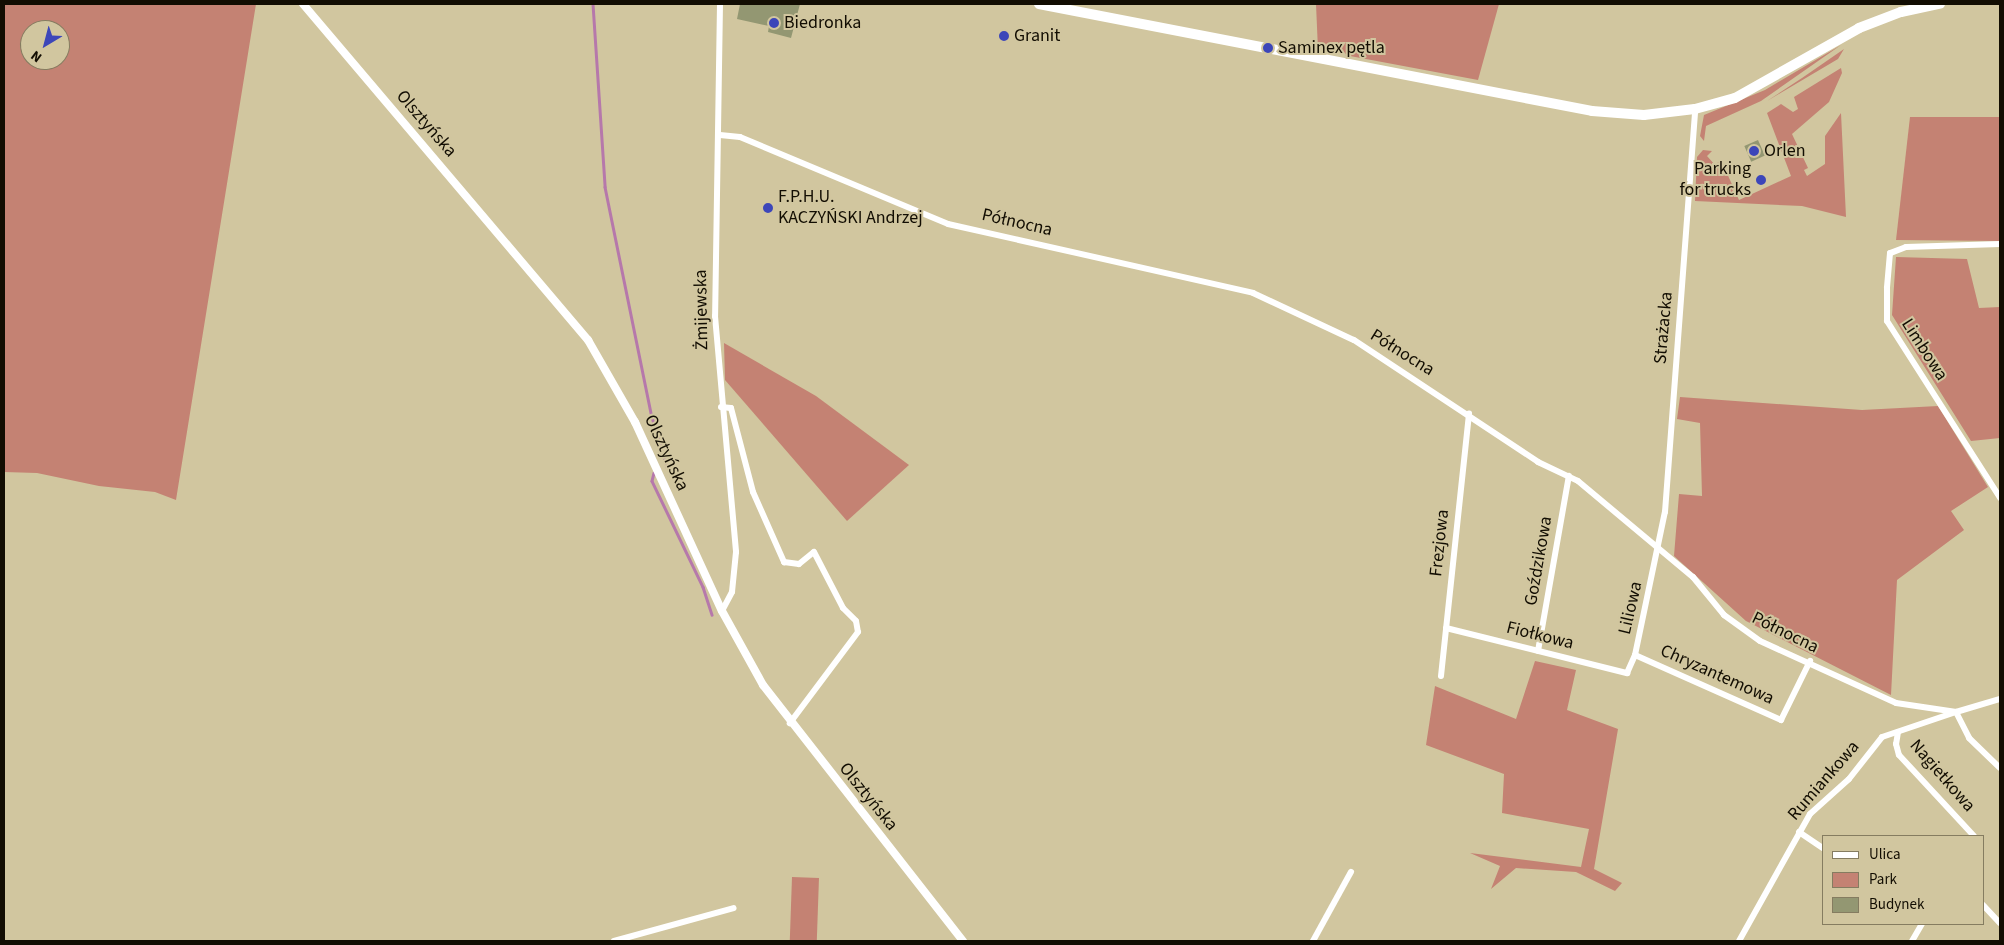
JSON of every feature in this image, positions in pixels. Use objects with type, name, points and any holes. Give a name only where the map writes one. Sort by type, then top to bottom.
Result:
[{"type":"main road","points":[[1039,4],[1592,111],[1644,115],[1695,109],[1756,89],[1859,28],[1923,5],[1940,4]]},
{"type":"street","name":"Olsztyńska","points":[[303,4],[588,340],[635,422],[722,612],[754,670],[790,723],[963,941]]},
{"type":"street","name":"Żmijewska","points":[[720,4],[720,135],[715,316],[721,407],[736,552],[732,592],[722,612]]},
{"type":"street","name":"Strażacka","points":[[1660,549],[1672,437],[1695,109]]},
{"type":"street","name":"Północna","points":[[720,135],[740,137],[948,224],[1253,293],[1354,340],[1469,413],[1538,462],[1568,476],[1660,549],[1692,577],[1724,615],[1746,632],[1810,661],[1881,698],[1956,712],[2000,699]]},
{"type":"street","name":"Limbowa","points":[[2000,244],[1906,247],[1890,252],[1887,321],[2000,498]]},
{"type":"street","points":[[721,407],[731,408],[754,492],[784,562],[799,564],[814,552],[843,608],[856,621],[858,632],[790,723]]},
{"type":"street","name":"Frezjowa","points":[[1441,676],[1469,413]]},
{"type":"street","name":"Goździkowa","points":[[1538,651],[1568,476]]},
{"type":"street","name":"Liliowa","points":[[1627,673],[1635,655],[1660,549]]},
{"type":"street","name":"Fiołkowa","points":[[1446,628],[1627,673]]},
{"type":"street","name":"Chryzantemowa","points":[[1635,655],[1781,720],[1810,661]]},
{"type":"street","points":[[1956,712],[1969,738],[2000,768]]},
{"type":"street","name":"Rumiankowa","points":[[1739,941],[1810,814],[1849,779],[1876,744],[1898,732],[1956,712]]},
{"type":"street","name":"Nagietkowa","points":[[1898,732],[1896,744],[1899,755],[1973,835]]},
{"type":"street","points":[[1799,832],[1822,847]]},
{"type":"street","points":[[1313,941],[1351,872]]},
{"type":"street","points":[[1984,906],[2000,923]]},
{"type":"street","points":[[614,941],[734,908]]},
{"type":"street","points":[[1912,941],[1921,925]]},
{"type":"green space","points":[[4,4],[256,4],[176,500],[155,492],[99,486],[37,473],[4,472]]},
{"type":"green space","points":[[1316,4],[1499,4],[1478,80],[1318,50]]},
{"type":"green space","points":[[1841,45],[1761,101],[1706,126],[1704,141],[1700,136],[1704,115],[1765,90]]},
{"type":"green space","points":[[1844,49],[1838,59],[1767,101],[1802,78]]},
{"type":"green space","points":[[1841,68],[1842,73],[1829,102],[1792,134],[1808,168],[1804,170],[1807,176],[1825,164],[1825,136],[1841,113],[1846,217],[1802,206],[1695,201],[1697,157],[1703,150],[1712,151],[1707,156],[1715,165],[1721,160],[1739,200],[1791,176],[1767,113],[1781,104],[1793,112],[1798,109],[1794,97]]},
{"type":"green space","points":[[1910,117],[2000,117],[2000,241],[1896,240]]},
{"type":"green space","points":[[1896,257],[1967,259],[1979,308],[2000,307],[2000,438],[1971,441],[1892,315]]},
{"type":"green space","points":[[724,343],[816,396],[909,465],[847,521],[725,380]]},
{"type":"green space","points":[[1680,397],[1862,410],[1938,406],[1988,487],[1951,511],[1964,530],[1897,580],[1891,695],[1746,621],[1674,556],[1679,494],[1702,496],[1700,423],[1677,419]]},
{"type":"green space","points":[[1535,661],[1576,670],[1567,710],[1618,729],[1594,869],[1622,883],[1615,891],[1576,872],[1516,868],[1491,889],[1500,866],[1470,853],[1581,867],[1589,829],[1502,813],[1504,774],[1426,745],[1435,686],[1516,719]]},
{"type":"green space","points":[[792,877],[819,878],[817,941],[790,941]]},
{"type":"building","name":"Biedronka","points":[[740,4],[800,4],[791,38],[768,32],[769,26],[737,19]]},
{"type":"building","name":"Orlen","points":[[1758,140],[1765,156],[1751,162],[1744,146]]},
{"type":"waterway","points":[[593,4],[605,187],[652,417],[667,467]]},
{"type":"waterway","points":[[654,473],[652,481],[703,587],[712,615]]},
{"type":"place","name":"Biedronka","points":[[774,23]]},
{"type":"place","name":"Granit","points":[[1004,36]]},
{"type":"place","name":"Saminex pętla","points":[[1268,48]]},
{"type":"place","name":"Orlen","points":[[1754,151]]},
{"type":"place","name":"Parking for trucks","points":[[1761,180]]},
{"type":"place","name":"F.P.H.U. KACZYŃSKI Andrzej","points":[[768,208]]}]
